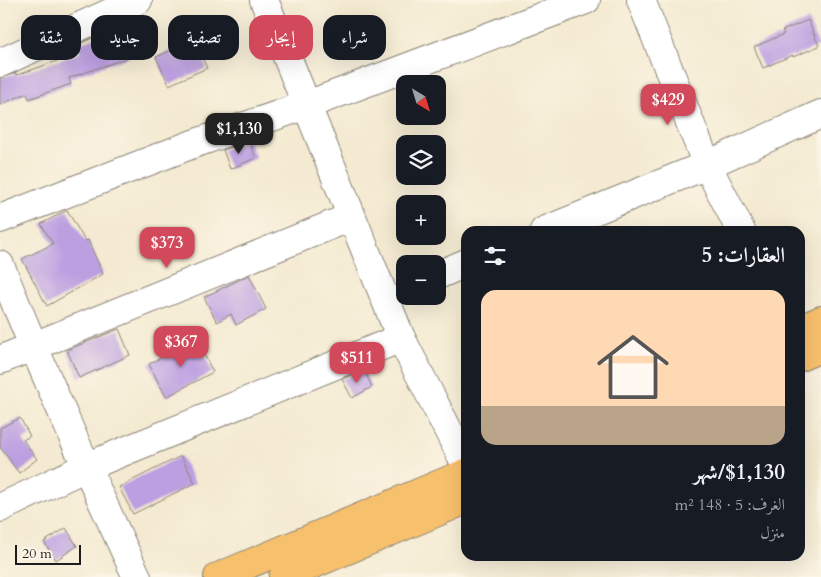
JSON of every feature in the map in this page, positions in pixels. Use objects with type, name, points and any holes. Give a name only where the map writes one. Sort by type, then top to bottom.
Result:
[{"type":"main road","points":[[805,327],[821,320]]},
{"type":"main road","points":[[805,356],[821,348]]},
{"type":"main road","points":[[218,577],[461,475]]},
{"type":"main road","points":[[282,577],[461,502]]},
{"type":"street","points":[[0,63],[138,0]]},
{"type":"street","points":[[264,0],[351,218],[394,293],[401,338],[461,455]]},
{"type":"street","points":[[0,219],[193,144],[306,105],[586,0]]},
{"type":"street","points":[[641,0],[707,164],[738,226]]},
{"type":"street","points":[[556,226],[707,164],[821,114]]},
{"type":"street","points":[[0,360],[351,218]]},
{"type":"street","points":[[0,265],[86,467],[137,577]]},
{"type":"street","points":[[446,272],[461,265]]},
{"type":"street","points":[[0,508],[86,467],[401,338]]},
{"type":"building","points":[[808,20],[819,46],[763,68],[754,47],[784,34],[782,31]]},
{"type":"building","points":[[91,39],[91,60],[121,60],[69,78],[71,84],[29,99],[27,93],[0,105],[0,78],[16,73],[17,75],[60,60],[81,60],[81,43]]},
{"type":"building","points":[[168,52],[168,60],[203,60],[207,68],[169,85],[157,60],[158,56]]},
{"type":"building","points":[[249,141],[256,158],[230,169],[223,150]]},
{"type":"building","points":[[67,210],[85,241],[88,240],[103,274],[47,306],[22,259],[53,244],[41,224]]},
{"type":"building","points":[[249,275],[266,309],[236,325],[231,314],[217,322],[204,297]]},
{"type":"building","points":[[119,329],[130,355],[79,378],[67,350]]},
{"type":"building","points":[[196,339],[213,372],[166,397],[149,364]]},
{"type":"building","points":[[364,370],[372,387],[352,398],[342,379]]},
{"type":"building","points":[[20,418],[30,436],[23,440],[37,459],[19,473],[0,447],[0,428]]},
{"type":"building","points":[[181,456],[195,483],[133,514],[119,487]]},
{"type":"building","points":[[66,528],[77,546],[56,560],[44,542]]}]
